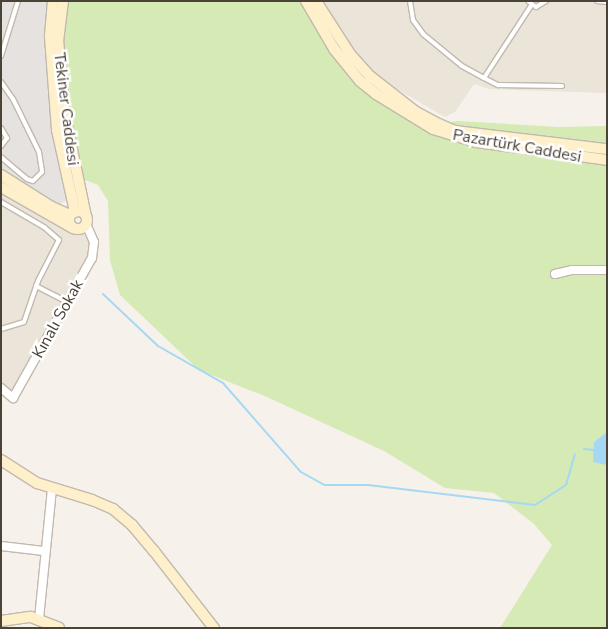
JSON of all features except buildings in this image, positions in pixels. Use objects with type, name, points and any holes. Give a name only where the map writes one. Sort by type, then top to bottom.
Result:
[{"type":"street","name":"Tekiner Caddesi","points":[[53,1],[49,26],[54,97],[60,150],[70,191],[73,213],[69,221],[73,228]]},
{"type":"street","name":"Tekiner Caddesi","points":[[63,1],[58,39],[64,111],[86,220]]},
{"type":"street","name":"Pazartürk Caddesi","points":[[306,1],[334,49],[360,81],[398,109],[434,130],[476,142],[607,160]]},
{"type":"street","name":"Pazartürk Caddesi","points":[[316,1],[350,54],[371,77],[416,112],[439,124],[455,131],[607,149]]},
{"type":"street","points":[[1,175],[52,208],[73,213],[86,220],[79,229],[73,228],[1,187]]},
{"type":"street","points":[[52,208],[65,203],[70,191]]},
{"type":"street","name":"Kınalı Sokak","points":[[1,388],[13,398],[94,252],[94,242],[86,220]]},
{"type":"street","points":[[555,274],[572,270],[607,270]]},
{"type":"street","points":[[1,460],[37,483],[92,500],[113,509],[132,525],[214,628]]},
{"type":"street","points":[[38,623],[52,488]]},
{"type":"street","points":[[1,546],[44,551]]},
{"type":"street","points":[[4,623],[23,617],[59,628]]},
{"type":"lane","points":[[1,56],[18,1]]},
{"type":"lane","points":[[410,1],[413,20],[423,34],[462,66],[498,85],[562,86]]},
{"type":"lane","points":[[528,1],[532,6]]},
{"type":"lane","points":[[532,6],[541,6],[546,1]]},
{"type":"lane","points":[[597,1],[607,2]]},
{"type":"lane","points":[[484,78],[532,6]]},
{"type":"lane","points":[[1,82],[13,99],[39,152],[42,172],[33,181],[27,179],[1,157]]},
{"type":"lane","points":[[1,128],[7,138],[1,146]]},
{"type":"lane","points":[[1,202],[44,227],[59,240],[36,286],[24,322],[1,329]]},
{"type":"lane","points":[[36,286],[67,302]]},
{"type":"shaded area","points":[[1,1],[53,1],[50,13],[68,199],[56,207],[1,175]]},
{"type":"shaded area","points":[[322,1],[607,1],[607,93],[489,89],[474,84],[455,112],[445,117],[378,78],[361,60]]},
{"type":"shaded area","points":[[1,187],[76,229],[84,227],[94,247],[13,398],[1,388]]},
{"type":"green space","points":[[60,1],[307,1],[336,43],[385,95],[439,124],[458,121],[558,127],[607,126],[607,628],[500,628],[552,545],[534,524],[494,493],[445,488],[384,451],[267,397],[199,370],[120,295],[110,260],[108,201],[98,185],[70,174],[57,83]]},
{"type":"water","points":[[607,432],[607,465],[593,462],[594,442]]},
{"type":"waterway","points":[[103,294],[158,346],[223,383],[301,472],[324,485],[368,485],[535,505],[566,485],[575,454]]},
{"type":"waterway","points":[[584,449],[594,450]]}]
